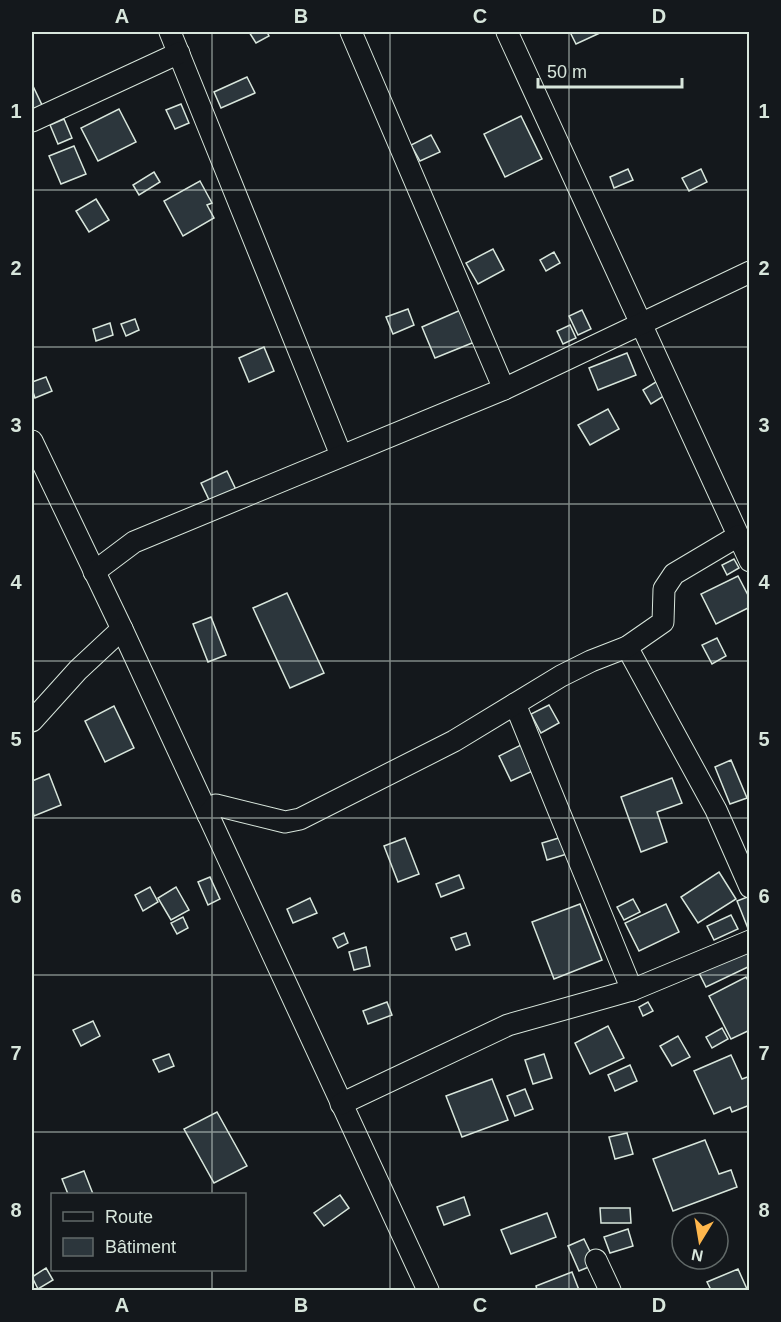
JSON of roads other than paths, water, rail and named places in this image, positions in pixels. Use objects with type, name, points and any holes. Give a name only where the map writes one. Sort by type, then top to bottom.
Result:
[{"type":"street","points":[[170,32],[341,455]]},
{"type":"street","points":[[351,32],[504,389]]},
{"type":"street","points":[[507,32],[750,561]]},
{"type":"street","points":[[32,121],[179,53]]},
{"type":"street","points":[[94,572],[134,542],[504,389],[750,272]]},
{"type":"street","points":[[32,441],[122,629],[428,1290]]},
{"type":"street","points":[[208,815],[216,806],[285,822],[300,819],[454,741],[561,676],[591,661],[627,648],[663,622],[664,589],[674,574],[738,536]]},
{"type":"street","points":[[32,721],[78,670],[122,629]]},
{"type":"street","points":[[627,648],[716,810],[750,887]]},
{"type":"street","points":[[515,704],[632,990]]},
{"type":"street","points":[[341,1104],[508,1025],[632,990],[750,941]]},
{"type":"street","points":[[596,1260],[610,1290]]}]
